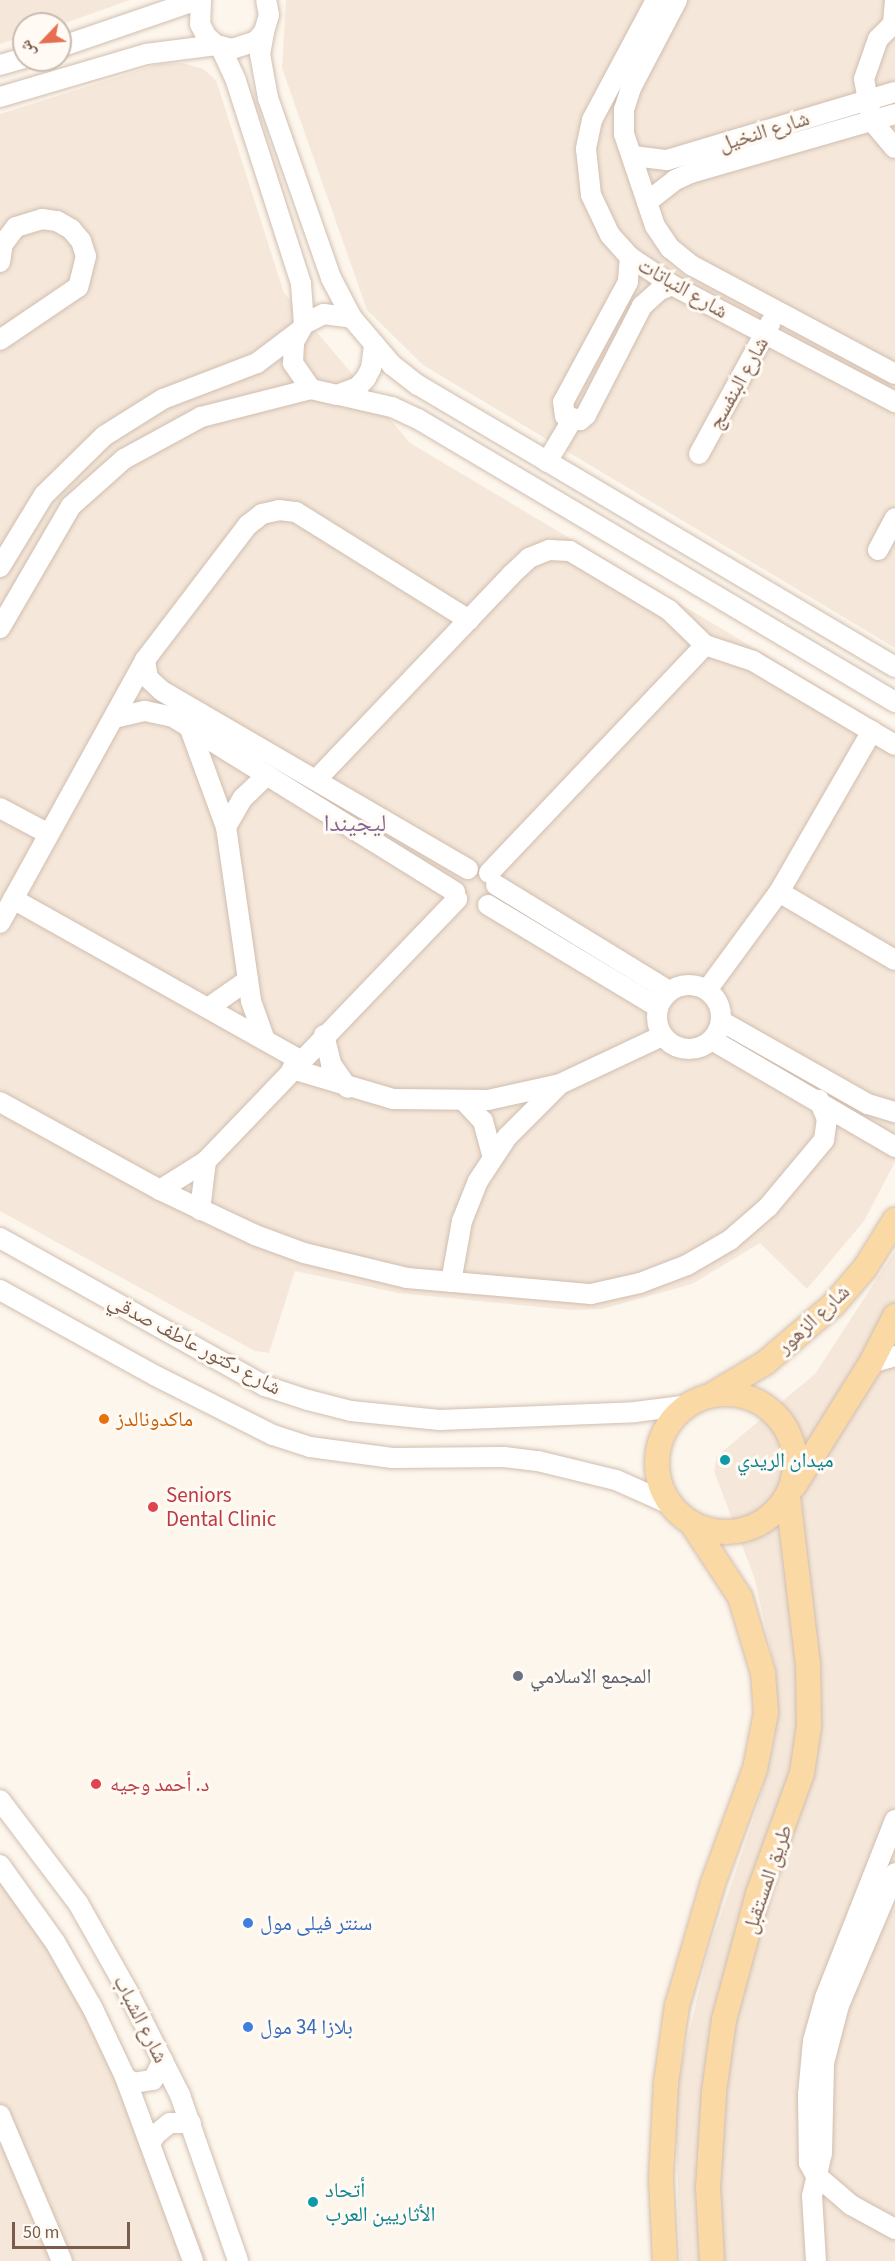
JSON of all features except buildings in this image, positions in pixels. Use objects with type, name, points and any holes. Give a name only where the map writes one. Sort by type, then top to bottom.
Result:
[{"type":"main road","name":"شارع الزهور","points":[[699,1400],[765,1363],[834,1304],[865,1268],[895,1220]]},
{"type":"main road","points":[[692,1524],[721,1532],[750,1527],[789,1494],[871,1363],[895,1316]]},
{"type":"main road","points":[[665,2261],[661,2178],[666,2083],[677,2006],[713,1883],[755,1769],[766,1713],[763,1673],[740,1597],[692,1524],[670,1504],[659,1478],[658,1450],[669,1424],[699,1400],[748,1398],[774,1415],[792,1448],[789,1494]]},
{"type":"main road","name":"طريق المستقبل","points":[[712,2261],[708,2188],[714,2092],[724,2020],[758,1894],[802,1773],[809,1726],[808,1665],[789,1494]]},
{"type":"street","points":[[72,43],[199,0],[200,24],[218,46],[236,81],[302,284],[301,328],[293,363],[311,389]]},
{"type":"street","name":"شارع النباتات","points":[[656,0],[592,120],[586,149],[587,179],[595,208],[610,235],[630,257],[672,285],[895,402]]},
{"type":"street","name":"شارع النباتات","points":[[677,0],[631,88],[624,110],[624,134],[655,226],[670,248],[691,265],[895,374]]},
{"type":"street","points":[[895,0],[894,22],[868,58],[865,101],[872,121],[895,148]]},
{"type":"street","points":[[268,1],[260,54],[268,98],[331,278],[352,318],[366,330],[374,345],[418,386],[895,667]]},
{"type":"street","points":[[0,97],[146,54],[218,46],[245,47],[264,32]]},
{"type":"street","name":"شارع النخيل","points":[[633,156],[667,160],[895,92]]},
{"type":"street","name":"شارع النخيل","points":[[647,201],[675,180],[691,173],[895,114]]},
{"type":"street","points":[[0,262],[4,233],[28,221],[57,221],[81,241],[86,256],[78,287],[0,340]]},
{"type":"street","points":[[572,420],[562,409],[563,402],[628,282],[630,257]]},
{"type":"street","points":[[547,462],[572,420],[586,415],[642,306],[655,293],[672,285]]},
{"type":"street","name":"شارع البنفسج","points":[[699,454],[777,311]]},
{"type":"street","points":[[0,567],[44,495],[104,436],[163,399],[257,363],[301,328],[324,314],[352,318]]},
{"type":"street","points":[[337,395],[358,387],[366,378],[374,345]]},
{"type":"street","points":[[0,628],[71,506],[124,459],[201,417],[311,389],[365,399],[418,419],[895,702]]},
{"type":"street","points":[[0,923],[145,660],[248,525],[262,514],[279,510],[304,517],[469,620]]},
{"type":"street","points":[[878,550],[895,518]]},
{"type":"street","points":[[316,780],[529,558],[549,550],[570,551],[669,610],[705,645],[753,661],[895,745]]},
{"type":"street","points":[[488,904],[492,879],[705,645]]},
{"type":"street","points":[[145,660],[148,678],[181,715],[267,775],[456,895],[468,908],[488,904],[664,999]]},
{"type":"street","points":[[114,718],[145,711],[181,715],[316,780],[468,869],[492,879],[664,999]]},
{"type":"street","points":[[181,715],[226,827],[248,980],[265,1040]]},
{"type":"street","points":[[707,990],[779,892],[872,731]]},
{"type":"street","points":[[226,827],[243,798],[267,775]]},
{"type":"street","points":[[0,808],[50,834]]},
{"type":"street","points":[[159,1190],[206,1161],[456,895],[458,878],[468,869]]},
{"type":"street","points":[[779,892],[895,960]]},
{"type":"street","points":[[13,899],[265,1040],[296,1064],[348,1088],[393,1099],[465,1102],[519,1095],[560,1084],[662,1036]]},
{"type":"street","points":[[208,1008],[248,980]]},
{"type":"street","points":[[688,985],[707,990],[715,999],[721,1021],[712,1040],[692,1050],[681,1049],[662,1036],[656,1017],[664,999],[688,985]]},
{"type":"street","points":[[721,1021],[868,1104],[895,1112]]},
{"type":"street","points":[[324,1035],[331,1064],[348,1088]]},
{"type":"street","points":[[712,1040],[895,1146]]},
{"type":"street","points":[[451,1282],[467,1204],[493,1158],[524,1118],[560,1084]]},
{"type":"street","points":[[823,1103],[837,1087]]},
{"type":"street","points":[[868,1104],[895,1098]]},
{"type":"street","points":[[0,1102],[159,1190],[200,1210],[304,1253],[407,1278],[591,1294],[640,1283],[687,1265],[730,1240],[768,1207],[818,1149],[827,1130],[823,1103]]},
{"type":"street","points":[[465,1102],[483,1121],[493,1158]]},
{"type":"street","points":[[200,1210],[206,1161]]},
{"type":"street","name":"شارع دكتور عاطف صدقي","points":[[0,1238],[265,1386],[340,1408],[440,1419],[635,1412],[699,1400]]},
{"type":"street","name":"شارع دكتور عاطف صدقي","points":[[0,1290],[154,1375],[273,1435],[310,1447],[392,1458],[504,1456],[538,1461],[616,1480],[670,1504]]},
{"type":"street","points":[[871,1363],[895,1356]]},
{"type":"street","name":"شارع الشباب","points":[[0,1800],[78,1904],[163,2060],[191,2124],[238,2261]]},
{"type":"street","points":[[816,2261],[815,2174],[808,2150],[809,2068],[895,1820]]},
{"type":"street","name":"شارع الشباب","points":[[0,1865],[56,1942],[125,2077],[193,2261]]},
{"type":"street","points":[[832,2002],[895,1873]]},
{"type":"street","points":[[125,2077],[134,2083],[153,2080],[163,2060]]},
{"type":"street","points":[[0,2115],[62,2261]]},
{"type":"street","points":[[151,2144],[155,2134],[170,2123],[191,2124]]},
{"type":"street","points":[[815,2174],[851,2205],[895,2229]]},
{"type":"shaded area","points":[[0,0],[130,0],[72,21],[72,12],[12,12],[12,40],[0,44]]},
{"type":"shaded area","points":[[286,0],[895,0],[895,648],[423,365],[367,310],[282,68]]},
{"type":"shaded area","points":[[183,63],[203,69],[216,80],[284,293],[410,443],[895,732],[895,1162],[864,1221],[807,1289],[760,1243],[692,1284],[602,1309],[570,1310],[398,1293],[295,1271],[269,1353],[255,1351],[0,1211],[0,114],[159,64]]},
{"type":"shaded area","points":[[895,1251],[895,2261],[680,2261],[675,2092],[708,1953],[757,1809],[775,1738],[776,1672],[754,1577],[714,1471],[717,1456],[815,1374]]},
{"type":"shaded area","points":[[0,1865],[67,1940],[123,2046],[208,2261],[0,2261]]},
{"type":"place","name":"ماكدونالدز","points":[[104,1419]]},
{"type":"place","name":"ميدان الريدي","points":[[725,1460]]},
{"type":"place","name":"Seniors Dental Clinic","points":[[153,1507]]},
{"type":"place","name":"المجمع الاسلامي","points":[[518,1676]]},
{"type":"place","name":"د. أحمد وجيه","points":[[96,1784]]},
{"type":"place","name":"سنتر فيلى مول","points":[[248,1923]]},
{"type":"place","name":"بلازا 34 مول","points":[[248,2027]]},
{"type":"place","name":"أتحاد الأثاريين العرب","points":[[313,2202]]},
{"type":"district","name":"ليجيندا","points":[[355,824]]}]
